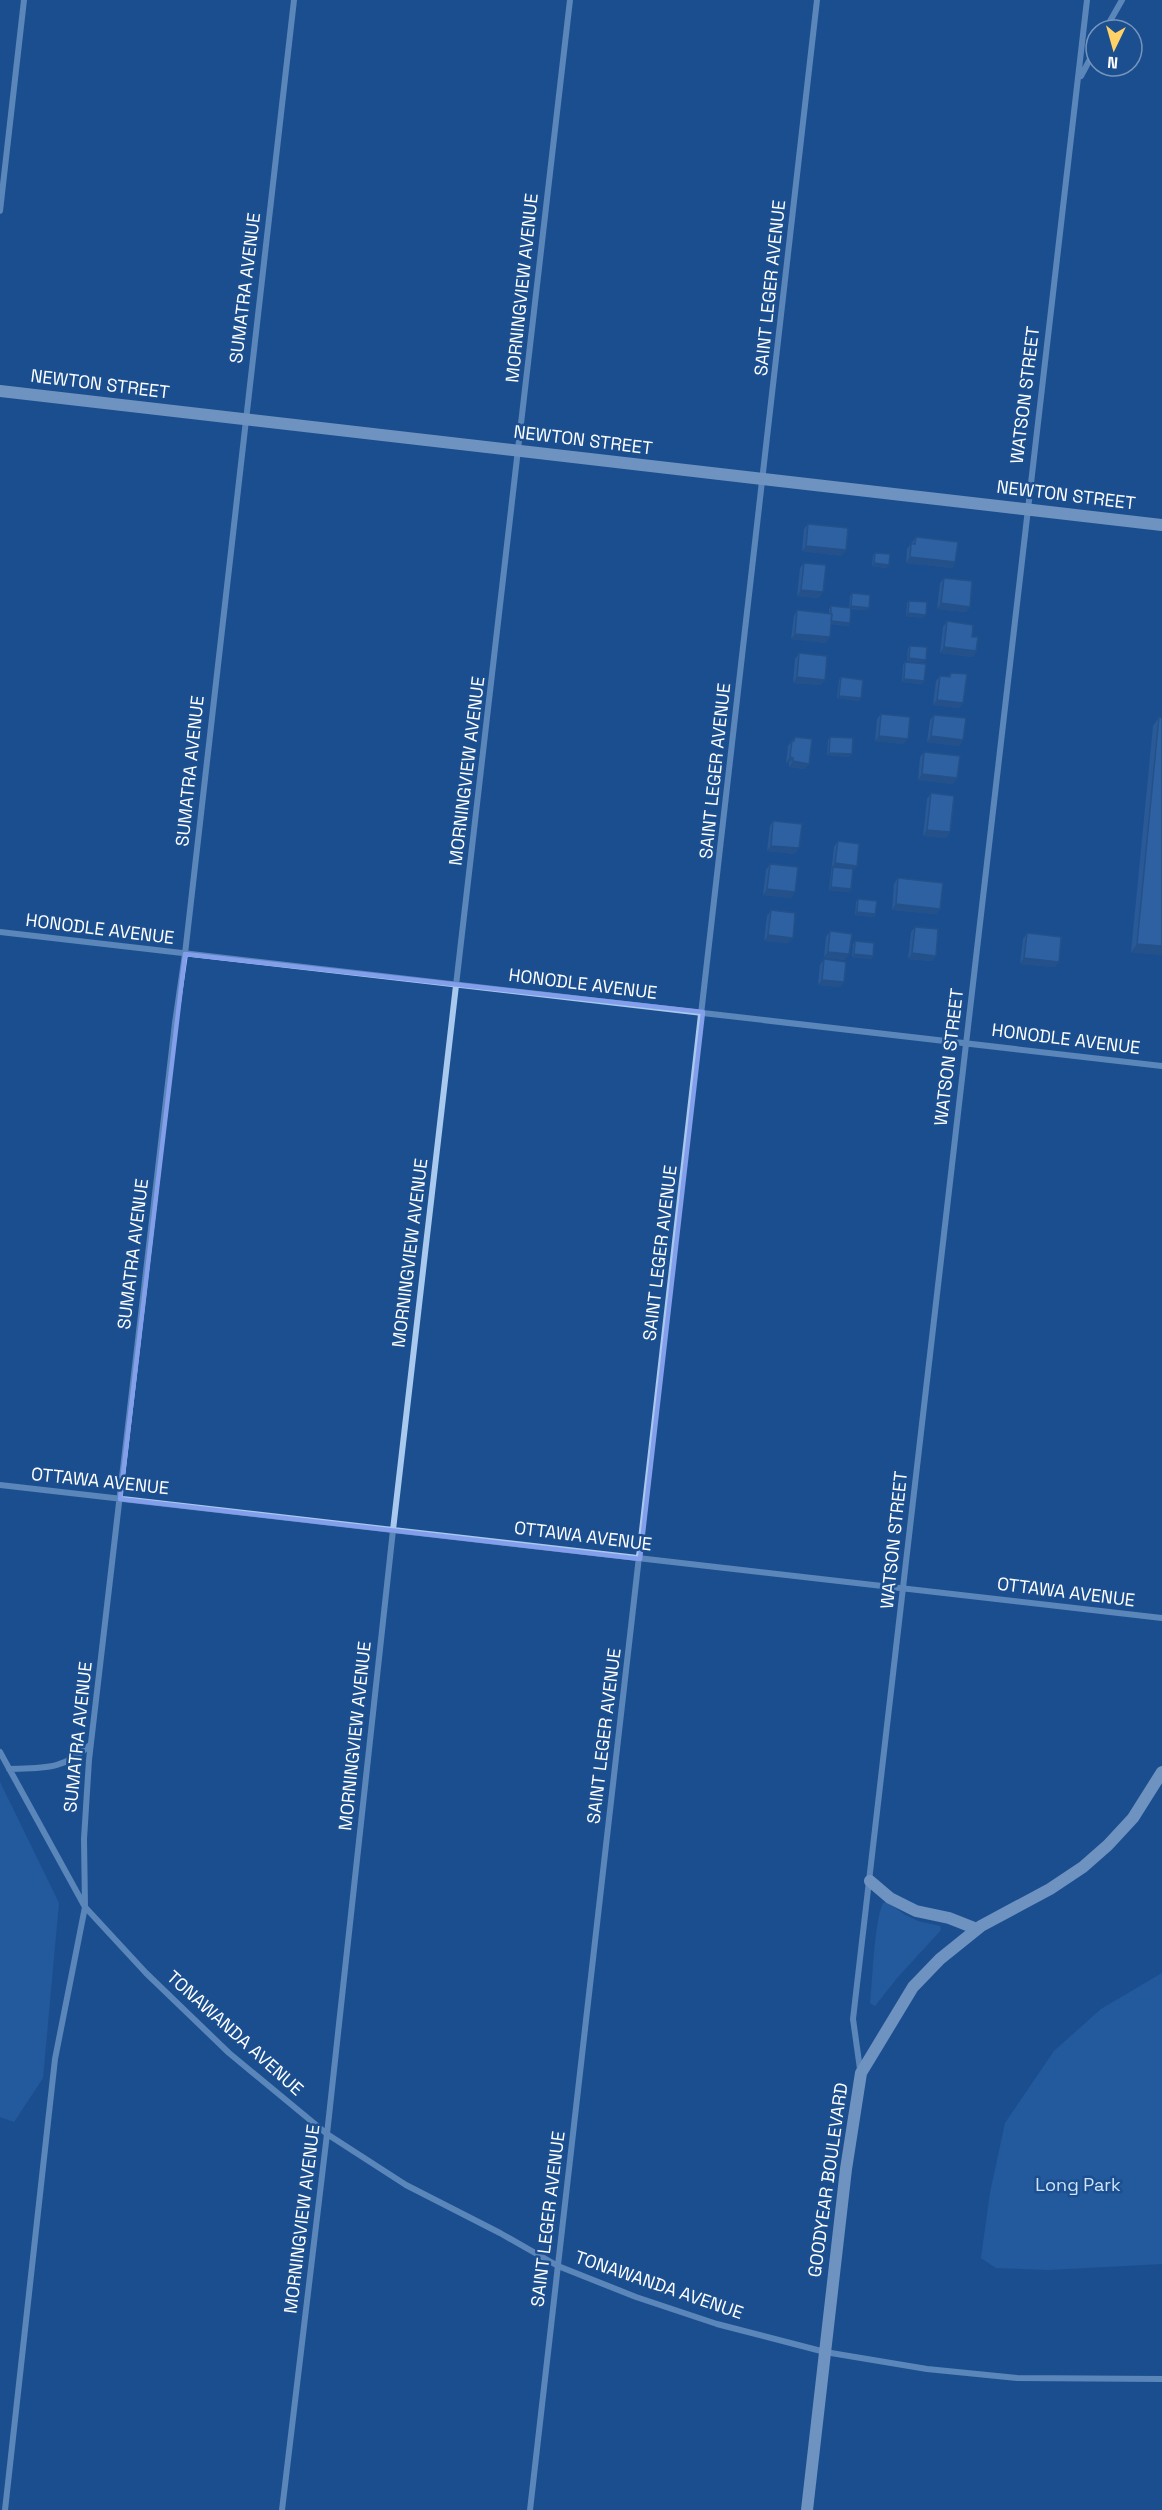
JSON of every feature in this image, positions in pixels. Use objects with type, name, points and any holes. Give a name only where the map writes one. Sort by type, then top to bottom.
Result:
[{"type":"street","points":[[0,211],[24,0]]},
{"type":"street","name":"SUMATRA AVENUE","points":[[5,2510],[56,2059],[85,1907],[84,1839],[91,1744],[185,954],[294,0]]},
{"type":"street","name":"MORNINGVIEW AVENUE","points":[[282,2510],[327,2134],[393,1530],[570,0]]},
{"type":"street","name":"SAINT LEGER AVENUE","points":[[530,2510],[817,0]]},
{"type":"street","name":"WATSON STREET","points":[[861,2073],[853,2019],[1087,0]]},
{"type":"street","points":[[1112,18],[1122,0]]},
{"type":"street","points":[[1079,80],[1084,71]]},
{"type":"street","name":"NEWTON STREET","points":[[0,391],[1162,525]]},
{"type":"street","name":"HONODLE AVENUE","points":[[0,932],[1162,1066]]},
{"type":"street","name":"OTTAWA AVENUE","points":[[0,1485],[1162,1618]]},
{"type":"street","points":[[9,1769],[54,1767],[75,1758],[91,1744]]},
{"type":"street","name":"TONAWANDA AVENUE","points":[[0,1752],[85,1907],[146,1973],[229,2053],[327,2134],[406,2185],[500,2233],[558,2266],[636,2297],[717,2324],[825,2352],[927,2369],[1006,2377],[1078,2380],[1162,2379]]},
{"type":"street","name":"GOODYEAR BOULEVARD","points":[[807,2510],[846,2169],[861,2073],[914,1987],[940,1959],[977,1929],[1050,1889],[1083,1867],[1133,1818],[1162,1772]]},
{"type":"street","points":[[870,1881],[890,1898],[916,1911],[949,1918],[977,1929]]},
{"type":"highlighted area","points":[[185,954],[703,1012],[640,1559],[120,1499]]},
{"type":"green space","points":[[0,1782],[59,1903],[43,2078],[14,2122],[0,2117]]},
{"type":"green space","points":[[887,1902],[905,1915],[918,1921],[940,1926],[941,1930],[875,2006],[870,2003],[876,1937],[880,1912],[883,1903]]},
{"type":"green space","name":"Long Park","points":[[1162,1973],[1162,2264],[1048,2270],[996,2268],[981,2258],[990,2193],[1005,2123],[1054,2051],[1101,2009]]},
{"type":"building","points":[[808,524],[848,528],[846,550],[806,546]]},
{"type":"building","points":[[916,537],[958,542],[955,562],[910,557],[911,544],[915,544]]},
{"type":"building","points":[[875,553],[890,554],[889,565],[874,563]]},
{"type":"building","points":[[804,563],[826,565],[823,592],[801,590]]},
{"type":"building","points":[[944,578],[972,581],[970,607],[941,603]]},
{"type":"building","points":[[852,593],[870,595],[869,608],[851,606]]},
{"type":"building","points":[[909,601],[927,602],[926,615],[908,613]]},
{"type":"building","points":[[831,606],[851,608],[850,623],[831,621]]},
{"type":"building","points":[[797,610],[832,614],[830,637],[795,634]]},
{"type":"building","points":[[947,621],[973,625],[972,637],[978,637],[976,651],[944,647]]},
{"type":"building","points":[[910,646],[927,647],[926,660],[909,658]]},
{"type":"building","points":[[799,653],[827,656],[825,680],[797,677]]},
{"type":"building","points":[[905,662],[926,664],[924,681],[904,679]]},
{"type":"building","points":[[951,673],[967,674],[963,703],[937,700],[940,676],[950,677]]},
{"type":"building","points":[[841,677],[863,680],[861,698],[839,696]]},
{"type":"building","points":[[881,714],[910,717],[908,739],[879,736]]},
{"type":"building","points":[[934,715],[966,718],[963,740],[931,736]]},
{"type":"building","points":[[1159,717],[1162,718],[1162,946],[1137,944]]},
{"type":"building","points":[[795,737],[812,739],[809,764],[793,761],[790,757],[792,741]]},
{"type":"building","points":[[830,737],[853,738],[852,754],[829,753]]},
{"type":"building","points":[[924,752],[960,756],[957,778],[922,774]]},
{"type":"building","points":[[931,793],[954,796],[950,832],[927,830]]},
{"type":"building","points":[[773,821],[802,824],[799,848],[771,846]]},
{"type":"building","points":[[838,841],[859,844],[857,866],[835,863]]},
{"type":"building","points":[[770,864],[798,867],[795,892],[767,889]]},
{"type":"building","points":[[833,867],[853,869],[851,889],[831,887]]},
{"type":"building","points":[[898,878],[943,883],[940,909],[896,904]]},
{"type":"building","points":[[858,899],[877,901],[875,914],[857,912]]},
{"type":"building","points":[[771,910],[795,913],[793,938],[768,935]]},
{"type":"building","points":[[915,927],[938,929],[936,956],[912,953]]},
{"type":"building","points":[[830,931],[852,934],[849,954],[828,952]]},
{"type":"building","points":[[1027,933],[1061,937],[1059,962],[1024,958]]},
{"type":"building","points":[[855,941],[874,943],[873,956],[854,954]]},
{"type":"building","points":[[824,959],[846,962],[844,982],[822,980]]}]
